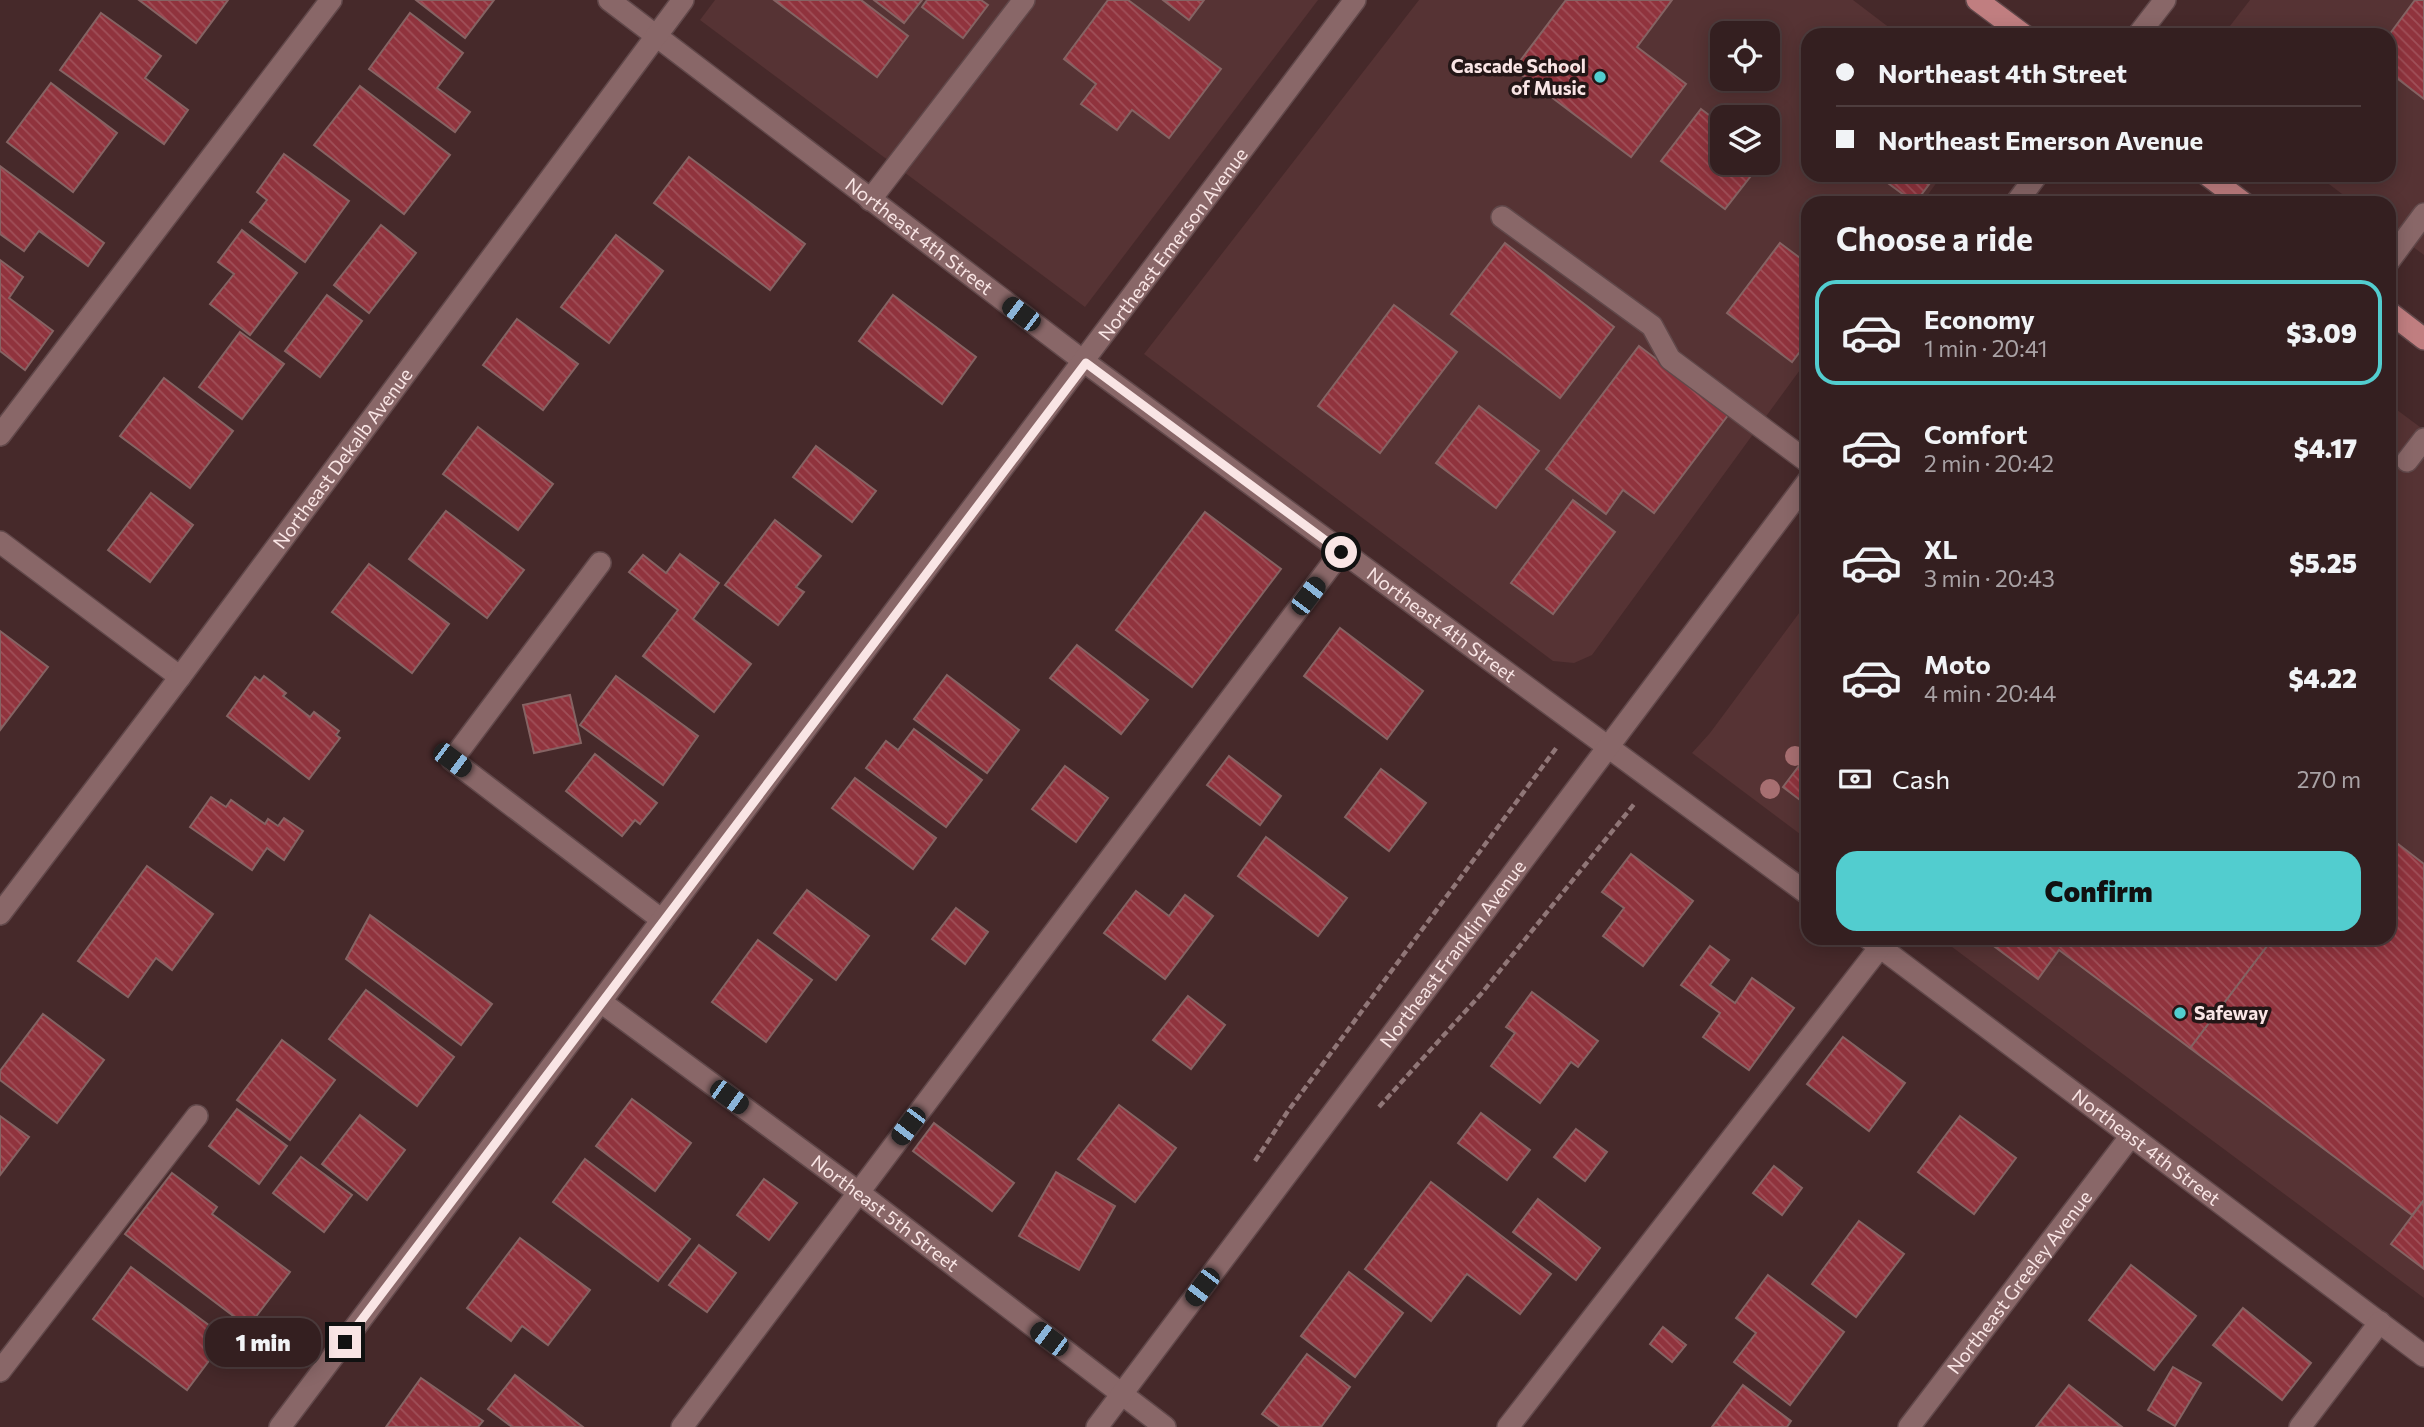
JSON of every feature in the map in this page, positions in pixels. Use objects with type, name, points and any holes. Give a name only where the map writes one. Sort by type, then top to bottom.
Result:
[{"type":"main road","points":[[1977,0],[2015,28]]},
{"type":"main road","points":[[2216,182],[2235,196]]},
{"type":"main road","points":[[2396,317],[2424,339]]},
{"type":"street","points":[[0,435],[331,0]]},
{"type":"street","name":"Northeast 4th Street","points":[[609,0],[1086,363],[1801,889]]},
{"type":"street","name":"Northeast Dekalb Avenue","points":[[0,915],[683,0]]},
{"type":"street","points":[[870,200],[1024,0]]},
{"type":"street","name":"Northeast Emerson Avenue","points":[[281,1427],[1086,363],[1355,0]]},
{"type":"street","points":[[2143,28],[2165,0]]},
{"type":"street","points":[[1502,217],[1652,326],[1671,359],[1801,456]]},
{"type":"street","points":[[2396,252],[2423,218]]},
{"type":"street","points":[[2407,461],[2424,439]]},
{"type":"street","name":"Northeast Franklin Avenue","points":[[1097,1427],[1801,490]]},
{"type":"street","points":[[0,542],[180,677]]},
{"type":"street","points":[[682,1427],[1341,552]]},
{"type":"street","points":[[600,563],[452,760],[662,920]]},
{"type":"street","points":[[1508,1427],[1872,945]]},
{"type":"street","name":"Northeast 4th Street","points":[[1878,945],[2424,1356]]},
{"type":"street","name":"Northeast 5th Street","points":[[601,1002],[858,1192],[1165,1427]]},
{"type":"street","points":[[0,1371],[197,1116]]},
{"type":"street","name":"Northeast Greeley Avenue","points":[[1909,1427],[2130,1137]]},
{"type":"street","points":[[2300,1427],[2380,1322]]},
{"type":"path","points":[[1252,1166],[1288,1111],[1574,723]]},
{"type":"path","points":[[1370,1116],[1489,985],[1653,781]]},
{"type":"shaded area","points":[[715,0],[1318,0],[1085,307],[700,20]]},
{"type":"shaded area","points":[[1419,0],[1853,0],[1890,28],[1801,28],[1801,182],[1937,182],[1927,196],[1801,196],[1801,369],[1592,655],[1574,663],[1553,661],[1144,354]]},
{"type":"shaded area","points":[[2250,0],[2424,0],[2424,255],[2396,234],[2396,196],[2345,196],[2326,182],[2396,182],[2396,28],[2228,28]]},
{"type":"shaded area","points":[[2396,409],[2424,430],[2424,1298],[1949,945],[2396,945]]},
{"type":"shaded area","points":[[1801,610],[1801,835],[1692,753],[1710,733]]},
{"type":"building","points":[[139,0],[228,0],[196,43]]},
{"type":"building","points":[[416,0],[494,0],[465,38]]},
{"type":"building","points":[[774,0],[861,0],[908,36],[877,77]]},
{"type":"building","points":[[874,0],[922,0],[904,23]]},
{"type":"building","points":[[927,0],[981,0],[988,5],[963,38],[922,7]]},
{"type":"building","points":[[1108,0],[1128,0],[1221,69],[1169,138],[1132,110],[1117,130],[1081,104],[1096,84],[1064,59]]},
{"type":"building","points":[[1163,0],[1204,0],[1189,20]]},
{"type":"building","name":"Cascade School of Music","points":[[1566,0],[1672,0],[1637,47],[1686,84],[1631,157],[1514,69]]},
{"type":"building","points":[[2415,0],[2424,0],[2424,99],[2396,77],[2394,28]]},
{"type":"building","points":[[101,13],[161,56],[145,78],[188,110],[164,144],[60,70]]},
{"type":"building","points":[[410,13],[463,53],[437,88],[470,112],[455,132],[369,69]]},
{"type":"building","points":[[51,83],[117,133],[73,192],[7,142]]},
{"type":"building","points":[[360,86],[450,155],[404,214],[314,145]]},
{"type":"building","points":[[1701,109],[1710,116],[1710,175],[1752,175],[1725,209],[1661,161]]},
{"type":"building","points":[[284,154],[349,201],[305,262],[250,222],[267,200],[257,192]]},
{"type":"building","points":[[689,157],[805,244],[770,290],[654,203]]},
{"type":"building","points":[[0,166],[104,243],[88,266],[39,231],[24,251],[0,234]]},
{"type":"building","points":[[1886,182],[1931,182],[1920,196],[1906,196]]},
{"type":"building","points":[[381,225],[416,253],[369,313],[334,285]]},
{"type":"building","points":[[242,230],[297,273],[250,335],[210,304],[234,274],[218,262]]},
{"type":"building","points":[[616,235],[663,271],[609,343],[561,307]]},
{"type":"building","points":[[1505,243],[1614,327],[1560,398],[1451,314]]},
{"type":"building","points":[[1780,243],[1801,259],[1801,350],[1792,362],[1727,313]]},
{"type":"building","points":[[0,260],[23,277],[9,298],[53,331],[25,370],[0,351]]},
{"type":"building","points":[[327,295],[362,321],[320,377],[285,351]]},
{"type":"building","points":[[893,295],[976,357],[942,404],[859,341]]},
{"type":"building","points":[[1394,305],[1457,352],[1380,453],[1318,406]]},
{"type":"building","points":[[517,319],[578,364],[543,410],[483,365]]},
{"type":"building","points":[[240,332],[284,364],[242,419],[199,387]]},
{"type":"building","points":[[1639,346],[1729,414],[1654,513],[1623,490],[1606,514],[1546,469]]},
{"type":"building","points":[[164,378],[233,431],[190,488],[120,436]]},
{"type":"building","points":[[1479,406],[1539,451],[1496,508],[1436,463]]},
{"type":"building","points":[[478,427],[553,484],[518,530],[443,474]]},
{"type":"building","points":[[816,446],[876,491],[852,522],[793,477]]},
{"type":"building","points":[[151,493],[193,525],[150,582],[108,550]]},
{"type":"building","points":[[1573,500],[1615,532],[1553,614],[1511,583]]},
{"type":"building","points":[[446,511],[524,570],[487,618],[409,559]]},
{"type":"building","points":[[1205,512],[1281,569],[1192,687],[1116,630]]},
{"type":"building","points":[[775,520],[821,556],[796,587],[804,592],[778,625],[725,585]]},
{"type":"building","points":[[680,554],[719,583],[693,619],[751,664],[714,712],[643,656],[678,610],[629,572],[643,555],[666,573]]},
{"type":"building","points":[[369,564],[449,624],[412,673],[332,612]]},
{"type":"building","points":[[1340,628],[1423,691],[1387,739],[1304,676]]},
{"type":"building","points":[[0,631],[48,667],[0,730]]},
{"type":"building","points":[[1077,645],[1148,700],[1121,734],[1050,678]]},
{"type":"building","points":[[947,675],[1019,730],[987,773],[914,719]]},
{"type":"building","points":[[264,676],[286,693],[283,696],[310,717],[314,712],[339,731],[336,735],[340,738],[309,779],[227,716],[255,677],[260,681]]},
{"type":"building","points":[[616,676],[698,736],[663,785],[580,725]]},
{"type":"building","points":[[570,695],[581,743],[534,753],[523,705]]},
{"type":"building","points":[[914,729],[982,780],[946,827],[866,768],[886,741],[898,750]]},
{"type":"building","points":[[595,754],[657,803],[640,824],[635,820],[622,836],[566,791]]},
{"type":"building","points":[[1229,756],[1281,796],[1260,825],[1207,785]]},
{"type":"building","points":[[1801,763],[1801,801],[1783,787]]},
{"type":"building","points":[[1065,766],[1108,798],[1076,842],[1032,809]]},
{"type":"building","points":[[1381,769],[1426,803],[1389,851],[1345,817]]},
{"type":"building","points":[[855,778],[936,838],[913,869],[832,808]]},
{"type":"building","points":[[211,797],[226,807],[231,800],[265,824],[268,819],[278,826],[284,818],[303,831],[284,860],[267,848],[252,870],[190,827]]},
{"type":"building","points":[[1266,837],[1347,898],[1318,936],[1238,876]]},
{"type":"building","points":[[2396,842],[2424,864],[2424,1200],[2412,1215],[2190,1048],[2268,945],[2396,945]]},
{"type":"building","points":[[1631,854],[1693,901],[1643,966],[1603,936],[1624,908],[1602,892]]},
{"type":"building","points":[[147,866],[213,914],[172,970],[156,958],[128,997],[78,961]]},
{"type":"building","points":[[807,890],[869,936],[836,980],[774,933]]},
{"type":"building","points":[[1136,891],[1169,916],[1185,895],[1213,916],[1165,979],[1104,933]]},
{"type":"building","points":[[956,908],[988,932],[965,964],[932,939]]},
{"type":"building","points":[[370,915],[492,1004],[461,1045],[346,959]]},
{"type":"building","points":[[758,940],[812,980],[766,1042],[712,1002]]},
{"type":"building","name":"Safeway","points":[[1992,945],[2268,945],[2190,1048],[2059,950],[2038,979]]},
{"type":"building","points":[[1710,946],[1729,960],[1710,985],[1735,1003],[1752,978],[1794,1008],[1749,1070],[1703,1037],[1720,1013],[1681,985]]},
{"type":"building","points":[[366,990],[454,1057],[417,1106],[329,1039]]},
{"type":"building","points":[[1532,992],[1598,1041],[1578,1067],[1571,1062],[1540,1103],[1491,1066],[1515,1033],[1506,1027]]},
{"type":"building","points":[[1188,996],[1225,1025],[1191,1069],[1153,1040]]},
{"type":"building","points":[[43,1014],[104,1060],[57,1123],[0,1080],[0,1071]]},
{"type":"building","points":[[1843,1037],[1905,1083],[1869,1131],[1807,1084]]},
{"type":"building","points":[[282,1040],[335,1080],[290,1140],[237,1100]]},
{"type":"building","points":[[632,1099],[691,1143],[655,1191],[596,1146]]},
{"type":"building","points":[[1119,1105],[1176,1148],[1135,1202],[1078,1159]]},
{"type":"building","points":[[237,1109],[287,1146],[259,1184],[209,1146]]},
{"type":"building","points":[[1481,1113],[1530,1150],[1507,1180],[1458,1143]]},
{"type":"building","points":[[360,1115],[405,1150],[367,1200],[322,1164]]},
{"type":"building","points":[[0,1116],[29,1137],[0,1175]]},
{"type":"building","points":[[1960,1116],[2016,1158],[1974,1214],[1918,1172]]},
{"type":"building","points":[[934,1123],[1014,1183],[992,1211],[913,1151]]},
{"type":"building","points":[[1576,1129],[1607,1152],[1585,1181],[1554,1157]]},
{"type":"building","points":[[301,1157],[352,1195],[324,1232],[273,1193]]},
{"type":"building","points":[[585,1159],[690,1239],[658,1281],[553,1202]]},
{"type":"building","points":[[1774,1166],[1802,1188],[1782,1215],[1753,1193]]},
{"type":"building","points":[[1056,1172],[1115,1206],[1079,1270],[1019,1236]]},
{"type":"building","points":[[172,1173],[217,1207],[212,1214],[290,1272],[248,1327],[125,1234]]},
{"type":"building","points":[[764,1179],[797,1203],[769,1240],[737,1215]]},
{"type":"building","points":[[1431,1182],[1551,1274],[1520,1314],[1467,1274],[1431,1321],[1365,1269]]},
{"type":"building","points":[[1538,1199],[1600,1248],[1576,1280],[1513,1232]]},
{"type":"building","points":[[2424,1200],[2424,1269],[2391,1244]]},
{"type":"building","points":[[1859,1221],[1904,1254],[1856,1317],[1812,1284]]},
{"type":"building","points":[[520,1238],[590,1290],[548,1345],[522,1326],[511,1341],[467,1308]]},
{"type":"building","points":[[699,1245],[736,1273],[707,1312],[669,1285]]},
{"type":"building","points":[[2131,1265],[2196,1316],[2154,1370],[2089,1320]]},
{"type":"building","points":[[131,1267],[226,1338],[187,1390],[93,1319]]},
{"type":"building","points":[[1349,1272],[1403,1313],[1355,1377],[1301,1336]]},
{"type":"building","points":[[1768,1275],[1844,1332],[1790,1405],[1734,1362],[1756,1333],[1736,1318]]},
{"type":"building","points":[[2243,1308],[2311,1363],[2282,1400],[2213,1345]]},
{"type":"building","points":[[1663,1327],[1686,1345],[1672,1362],[1650,1344]]},
{"type":"building","points":[[1307,1354],[1350,1387],[1321,1427],[1280,1427],[1262,1414]]},
{"type":"building","points":[[2173,1367],[2201,1383],[2175,1426],[2148,1410]]},
{"type":"building","points":[[515,1375],[583,1427],[512,1427],[488,1409]]},
{"type":"building","points":[[421,1378],[483,1421],[478,1427],[386,1427]]},
{"type":"building","points":[[1743,1385],[1791,1421],[1787,1427],[1712,1427]]},
{"type":"building","points":[[2069,1385],[2122,1427],[2036,1427]]},
{"type":"place","name":"Cascade School of Music","points":[[1600,77]]},
{"type":"place","name":"Safeway","points":[[2180,1013]]},
{"type":"route","points":[[345,1342],[1086,363],[1341,552]]}]
